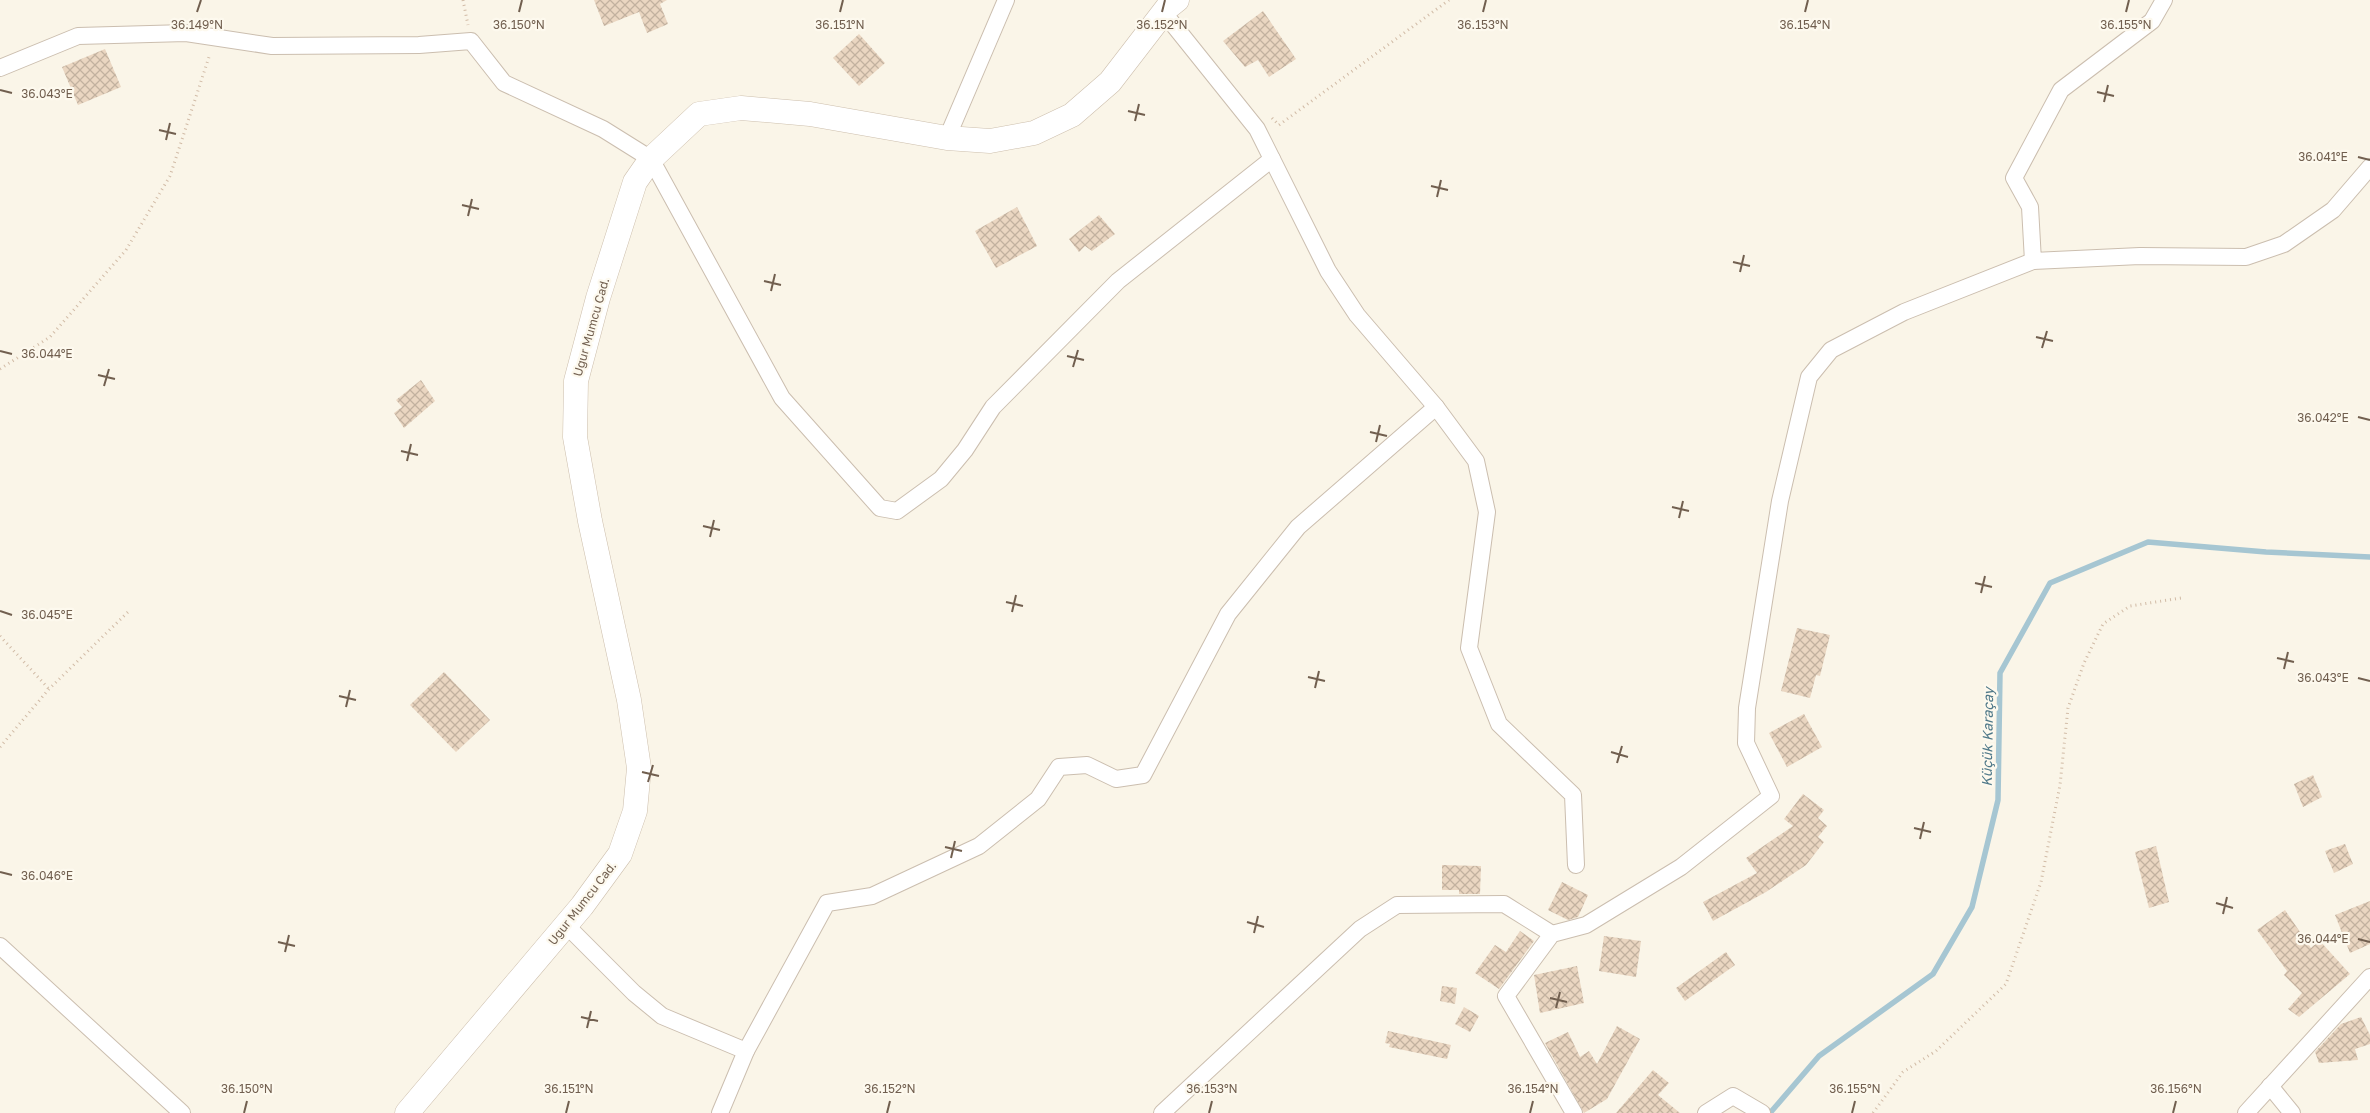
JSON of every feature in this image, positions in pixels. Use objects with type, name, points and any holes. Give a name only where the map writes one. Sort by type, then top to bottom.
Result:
[{"type":"street","points":[[946,138],[1006,0]]},
{"type":"street","points":[[2033,261],[2030,207],[2014,178],[2061,90],[2152,21],[2164,0]]},
{"type":"street","points":[[1170,6],[1257,129],[1328,271],[1357,315],[1436,407],[1476,461],[1487,512],[1469,648],[1499,724],[1573,795],[1576,865]]},
{"type":"street","name":"Uğur Mumcu Cad.","points":[[407,1113],[566,925],[620,854],[635,811],[639,768],[629,700],[590,521],[575,437],[576,381],[598,298],[635,182],[651,159],[699,114],[741,108],[810,114],[946,138],[990,141],[1034,133],[1072,115],[1110,82],[1170,6]]},
{"type":"street","points":[[0,68],[78,36],[186,33],[272,46],[419,45],[471,41],[504,83],[603,129],[651,159],[782,398],[880,508],[897,511],[941,479],[965,450],[993,407],[1118,281],[1272,159]]},
{"type":"street","points":[[1574,1113],[1506,996],[1552,934],[1586,926],[1681,867],[1771,796],[1746,743],[1746,708],[1780,501],[1809,377],[1830,350],[1904,312],[2033,261],[2140,256],[2246,257],[2284,244],[2333,210],[2370,166]]},
{"type":"street","points":[[720,1113],[746,1050],[827,903],[872,896],[979,846],[1038,799],[1059,767],[1087,765],[1116,779],[1143,775],[1228,614],[1298,527],[1436,407]]},
{"type":"street","points":[[1162,1113],[1360,929],[1397,905],[1504,904],[1552,934]]},
{"type":"street","points":[[566,925],[634,993],[662,1016],[746,1050]]},
{"type":"street","points":[[0,946],[182,1113]]},
{"type":"street","points":[[2246,1113],[2370,977]]},
{"type":"street","points":[[2270,1086],[2292,1113]]},
{"type":"street","points":[[1706,1113],[1733,1096],[1762,1113]]},
{"type":"path","points":[[463,0],[471,41]]},
{"type":"path","points":[[1266,112],[1280,125],[1449,0]]},
{"type":"path","points":[[0,369],[50,337],[126,250],[170,176],[216,38]]},
{"type":"path","points":[[1873,1113],[1903,1072],[1936,1050],[2006,984],[2041,882],[2060,785],[2068,708],[2084,663],[2103,624],[2130,606],[2181,598]]},
{"type":"path","points":[[0,747],[49,689],[130,610]]},
{"type":"path","points":[[0,636],[49,689]]},
{"type":"building","points":[[594,0],[667,0],[660,4],[668,24],[647,33],[639,12],[604,26]]},
{"type":"building","points":[[1263,11],[1296,59],[1269,77],[1258,60],[1245,67],[1223,41]]},
{"type":"building","points":[[859,34],[885,63],[859,86],[833,58]]},
{"type":"building","points":[[105,49],[121,87],[78,105],[62,67]]},
{"type":"building","points":[[1017,207],[1037,246],[996,268],[975,231]]},
{"type":"building","points":[[1099,215],[1115,234],[1092,251],[1085,246],[1079,252],[1069,239]]},
{"type":"building","points":[[421,380],[435,401],[404,428],[394,413],[402,407],[396,400]]},
{"type":"building","points":[[1797,628],[1830,635],[1820,676],[1816,675],[1810,698],[1781,691]]},
{"type":"building","points":[[444,672],[490,720],[456,752],[410,705]]},
{"type":"building","points":[[1804,714],[1822,747],[1787,767],[1769,733]]},
{"type":"building","points":[[2313,775],[2322,797],[2303,807],[2294,784]]},
{"type":"building","points":[[1803,794],[1824,810],[1818,818],[1827,826],[1818,837],[1824,842],[1806,865],[1766,892],[1713,921],[1703,902],[1757,873],[1746,858],[1793,826],[1784,819]]},
{"type":"building","points":[[2345,844],[2353,864],[2334,873],[2325,851]]},
{"type":"building","points":[[2156,846],[2169,902],[2149,908],[2135,852]]},
{"type":"building","points":[[1442,865],[1481,866],[1480,894],[1459,894],[1459,890],[1442,890]]},
{"type":"building","points":[[1562,882],[1588,895],[1578,917],[1568,920],[1548,910]]},
{"type":"building","points":[[2370,901],[2370,944],[2350,953],[2335,915]]},
{"type":"building","points":[[2285,910],[2311,948],[2319,940],[2350,974],[2299,1017],[2288,1009],[2302,993],[2284,975],[2287,971],[2257,930]]},
{"type":"building","points":[[1520,931],[1534,941],[1499,989],[1475,973],[1495,945],[1506,952]]},
{"type":"building","points":[[1604,936],[1641,941],[1636,977],[1599,971]]},
{"type":"building","points":[[1726,952],[1735,965],[1685,1001],[1676,988]]},
{"type":"building","points":[[1577,966],[1584,1003],[1540,1013],[1534,975]]},
{"type":"building","points":[[1442,986],[1457,988],[1455,1004],[1440,1001]]},
{"type":"building","points":[[1464,1007],[1479,1016],[1470,1032],[1455,1024]]},
{"type":"building","points":[[2361,1017],[2370,1035],[2370,1044],[2355,1049],[2358,1060],[2319,1063],[2315,1052],[2341,1024]]},
{"type":"building","points":[[1617,1026],[1640,1039],[1607,1099],[1584,1113],[1545,1043],[1568,1032],[1580,1057],[1589,1051],[1597,1064]]},
{"type":"building","points":[[1388,1031],[1451,1045],[1447,1059],[1389,1047],[1390,1044],[1385,1043]]},
{"type":"building","points":[[1653,1070],[1669,1083],[1658,1095],[1680,1113],[1616,1113]]},
{"type":"waterway","name":"Küçük Karaçay","points":[[1770,1113],[1819,1056],[1933,974],[1972,907],[1998,800],[2000,673],[2050,583],[2148,542],[2266,552],[2370,557]]}]
